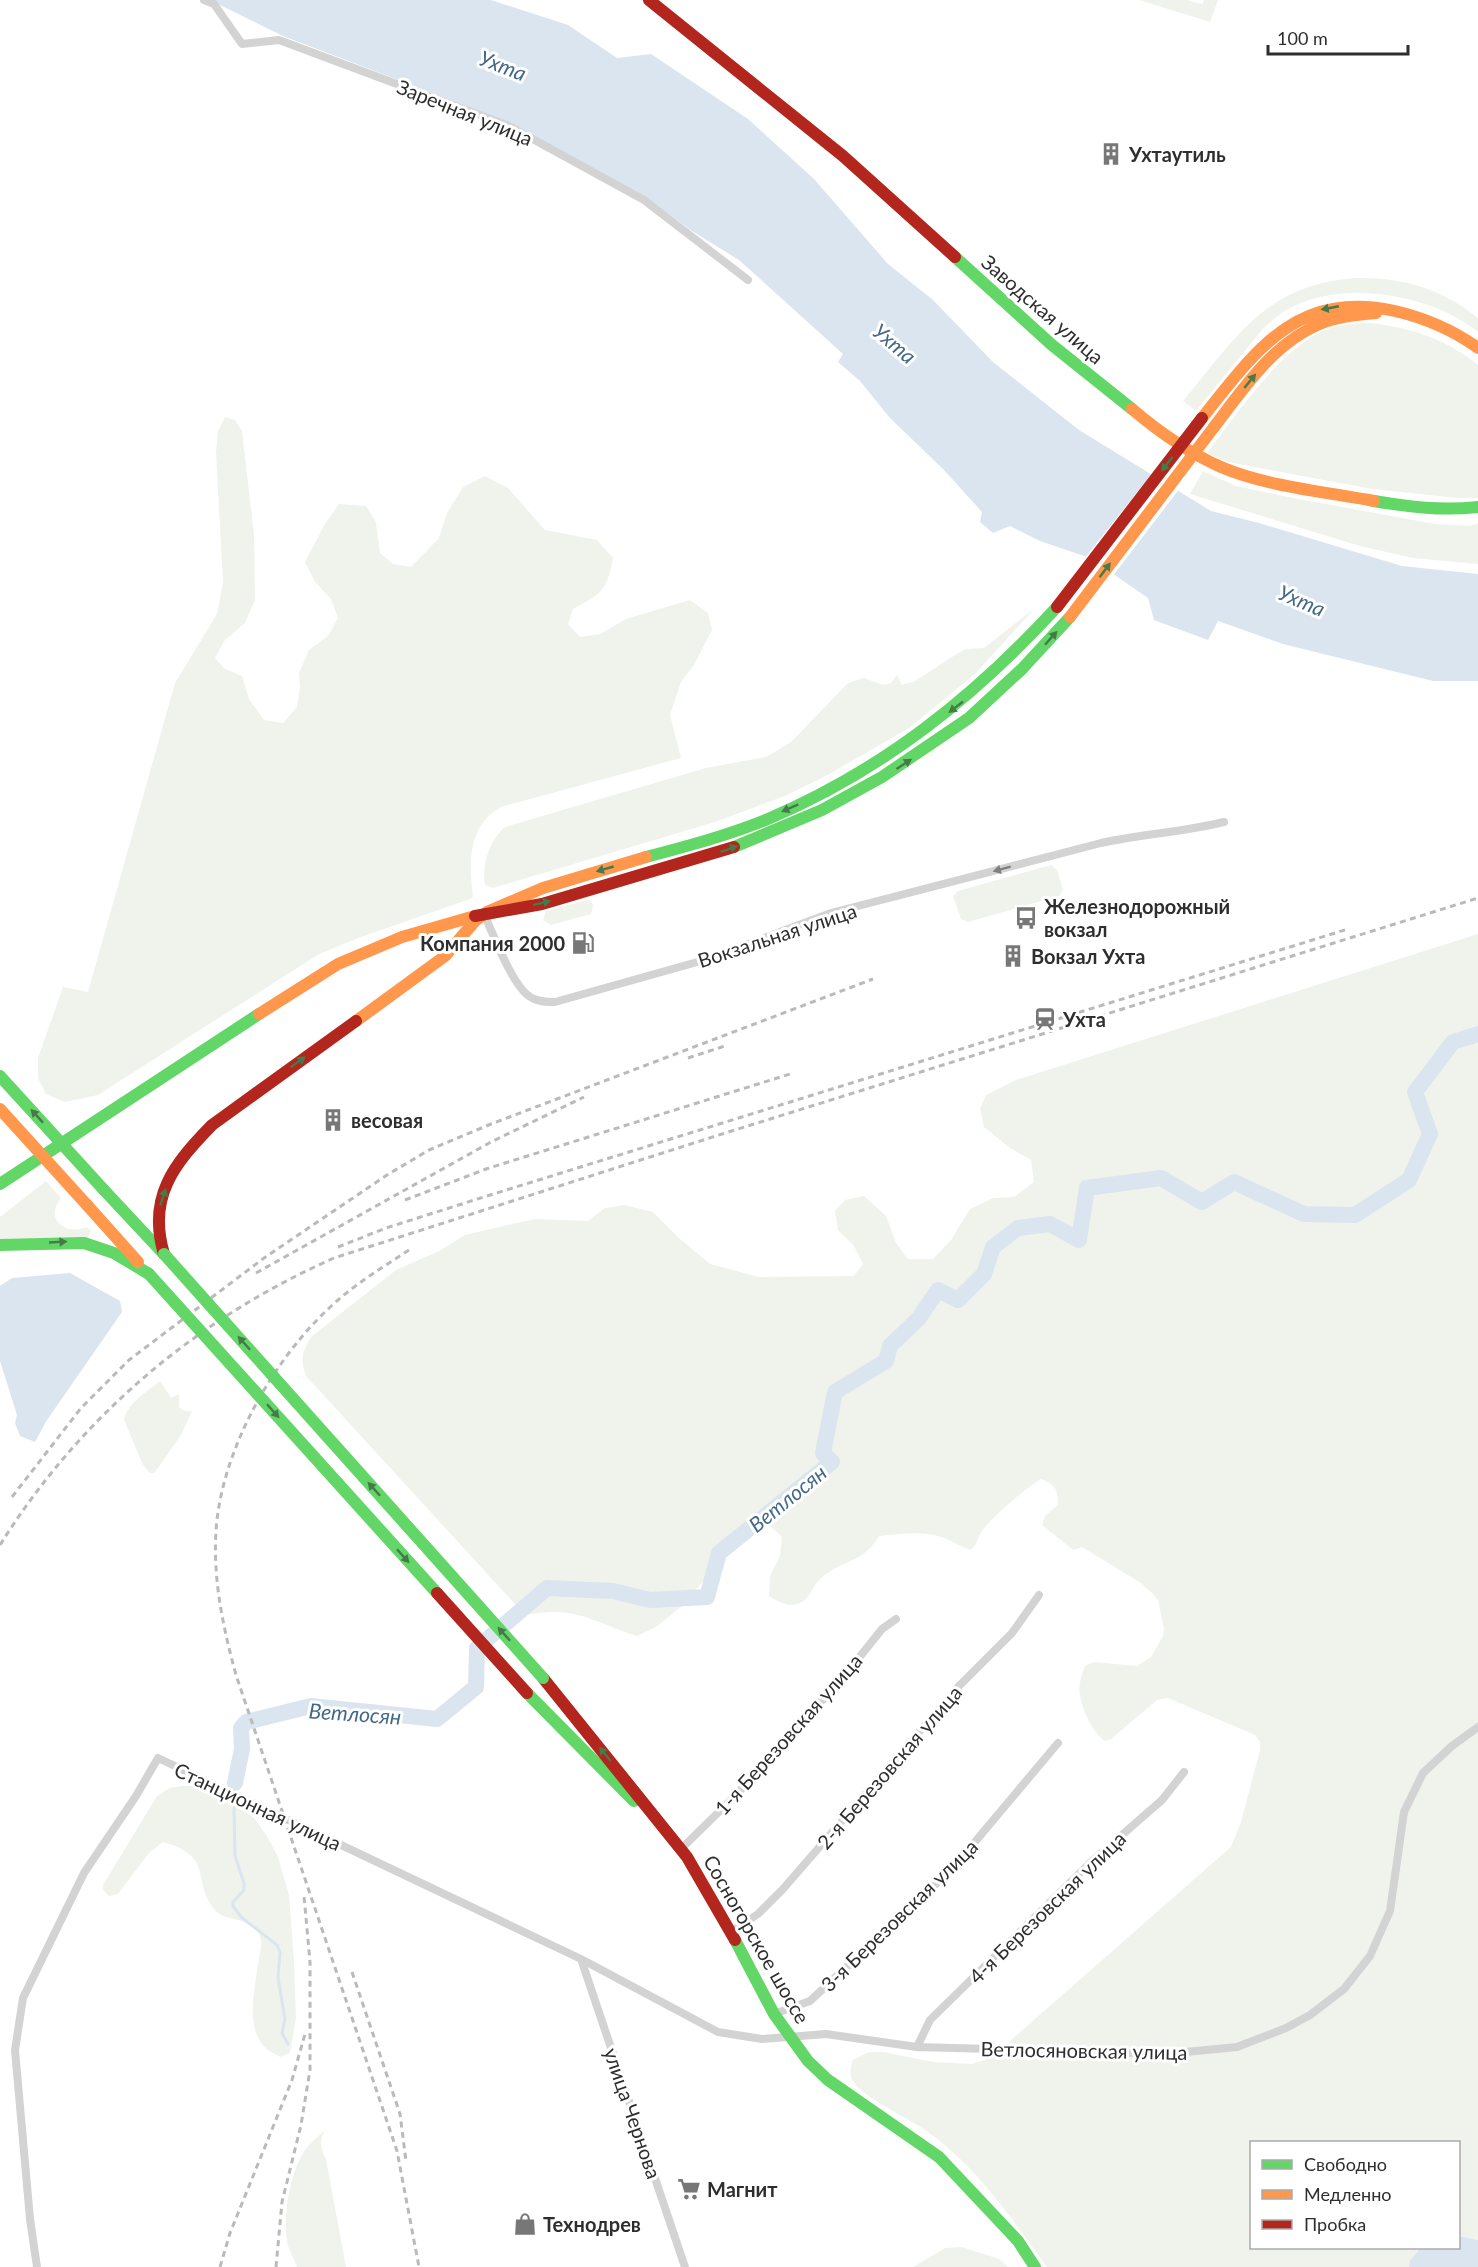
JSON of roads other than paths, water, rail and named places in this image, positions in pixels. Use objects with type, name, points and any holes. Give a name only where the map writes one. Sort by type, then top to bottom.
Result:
[{"type":"street","name":"Заречная улица","points":[[204,0],[214,4],[242,44],[279,40],[509,126],[644,200],[748,280]]},
{"type":"street","name":"Заводская улица","points":[[650,0],[843,156],[1052,345],[1135,412],[1188,449],[1221,467],[1257,479],[1414,508],[1454,510],[1478,507]]},
{"type":"street","points":[[164,1254],[157,1230],[160,1204],[168,1181],[195,1143],[212,1125],[446,955],[484,914],[540,888],[720,836],[783,812],[845,782],[902,747],[957,707],[1009,660],[1057,607],[1202,418],[1260,348],[1285,327],[1307,314],[1338,306],[1370,305],[1428,321],[1448,329],[1478,348]]},
{"type":"street","points":[[0,1184],[321,973],[353,957],[402,937],[484,914],[542,904],[726,850],[790,824],[853,794],[911,759],[969,718],[1022,669],[1070,617],[1214,427],[1270,359],[1298,335],[1318,323],[1347,315],[1370,313],[1407,316],[1428,321]]},
{"type":"street","name":"Вокзальная улица","points":[[484,914],[504,958],[525,993],[538,1000],[555,1002],[718,955],[831,913],[1121,839],[1183,831],[1224,822]]},
{"type":"street","name":"Сосногорское шоссе","points":[[0,1076],[164,1254],[543,1677],[681,1849],[731,1932],[774,2014],[808,2061],[828,2080],[939,2157],[1018,2241],[1035,2267]]},
{"type":"street","name":"Сосногорское шоссе","points":[[0,1109],[527,1693],[681,1849]]},
{"type":"street","points":[[0,1245],[84,1243],[114,1253],[149,1274]]},
{"type":"street","name":"2-я Березовская улица","points":[[731,1932],[758,1914],[783,1888],[958,1686],[1012,1633],[1040,1595]]},
{"type":"street","name":"1-я Березовская улица","points":[[681,1849],[736,1795],[846,1674],[882,1629],[896,1619]]},
{"type":"street","name":"Ветлосяновская улица","points":[[790,2037],[826,2034],[917,2047],[1165,2054],[1237,2047],[1286,2028],[1310,2015],[1344,1989],[1370,1956],[1390,1911],[1404,1812],[1423,1773],[1452,1746],[1478,1727]]},
{"type":"street","name":"3-я Березовская улица","points":[[774,2014],[810,2001],[953,1868],[1058,1743]]},
{"type":"street","name":"Станционная улица","points":[[37,2267],[30,2218],[15,2050],[23,1998],[84,1873],[136,1796],[158,1758],[581,1959],[718,2032],[762,2039],[790,2037]]},
{"type":"street","name":"4-я Березовская улица","points":[[917,2047],[930,2020],[1091,1862],[1162,1800],[1184,1772]]},
{"type":"street","name":"улица Чернова","points":[[581,1959],[685,2267]]},
{"type":"water","points":[[210,0],[491,0],[568,25],[617,58],[651,54],[748,119],[814,179],[888,264],[933,300],[993,362],[1079,430],[1211,511],[1402,566],[1478,574],[1478,681],[1433,681],[1283,644],[1218,621],[1208,640],[1154,620],[1148,598],[1090,558],[1040,541],[1010,526],[993,533],[980,522],[982,512],[944,470],[890,418],[860,381],[838,362],[843,354],[739,260],[692,231],[654,203],[511,123],[283,36]]},
{"type":"water","points":[[70,1273],[120,1301],[122,1312],[47,1420],[35,1442],[20,1436],[15,1423],[17,1415],[0,1361],[0,1286],[12,1278]]},
{"type":"water","points":[[1460,2236],[1478,2240],[1478,2267],[1409,2267],[1410,2260],[1420,2249],[1460,2249]]},
{"type":"waterway","name":"Ветлосян","points":[[235,1783],[242,1749],[241,1728],[246,1722],[311,1706],[437,1719],[476,1687],[477,1648],[547,1588],[613,1591],[650,1600],[707,1597],[719,1553],[832,1462],[823,1453],[835,1392],[886,1361],[890,1346],[919,1318],[938,1290],[958,1300],[984,1274],[993,1247],[1018,1228],[1050,1224],[1079,1240],[1087,1188],[1161,1178],[1202,1202],[1234,1182],[1304,1214],[1355,1215],[1409,1180],[1430,1134],[1415,1092],[1453,1042],[1478,1034]]},
{"type":"waterway","name":"Ветлосян","points":[[234,1808],[235,1856],[244,1890],[233,1902],[233,1906],[241,1917],[277,1945],[280,1952],[278,1978],[285,2019],[282,2033],[288,2044]]},
{"type":"railway","points":[[0,1545],[32,1498],[67,1455],[104,1414],[145,1376],[189,1342],[235,1311],[283,1283],[334,1258],[722,1134],[1478,898]]},
{"type":"railway","points":[[338,1247],[386,1228],[487,1196],[1348,929]]},
{"type":"railway","points":[[12,1497],[81,1408],[129,1360],[264,1258],[387,1175],[429,1150],[491,1124],[873,979]]},
{"type":"railway","points":[[688,1058],[728,1045]]},
{"type":"railway","points":[[405,1200],[486,1169],[790,1074]]},
{"type":"railway","points":[[256,1273],[491,1142],[584,1097]]},
{"type":"railway","points":[[409,1250],[355,1286],[325,1312],[285,1358],[268,1384],[238,1441],[227,1471],[220,1501],[215,1550],[220,1604],[236,1675],[397,2151],[419,2267]]},
{"type":"railway","points":[[276,2267],[282,2202],[301,2125],[310,2070],[310,1962],[304,1896]]},
{"type":"railway","points":[[352,1972],[400,2114],[406,2161]]},
{"type":"railway","points":[[220,2267],[230,2233],[292,2080],[305,2034]]},
{"type":"place","name":"Ухтаутиль","points":[[1111,154]]},
{"type":"place","name":"Железнодорожный вокзал","points":[[1026,918]]},
{"type":"place","name":"Компания 2000","points":[[583,943]]},
{"type":"place","name":"Вокзал Ухта","points":[[1013,956]]},
{"type":"place","name":"Ухта","points":[[1045,1019]]},
{"type":"place","name":"весовая","points":[[333,1120]]},
{"type":"place","name":"Магнит","points":[[689,2189]]},
{"type":"place","name":"Технодрев","points":[[525,2224]]}]
